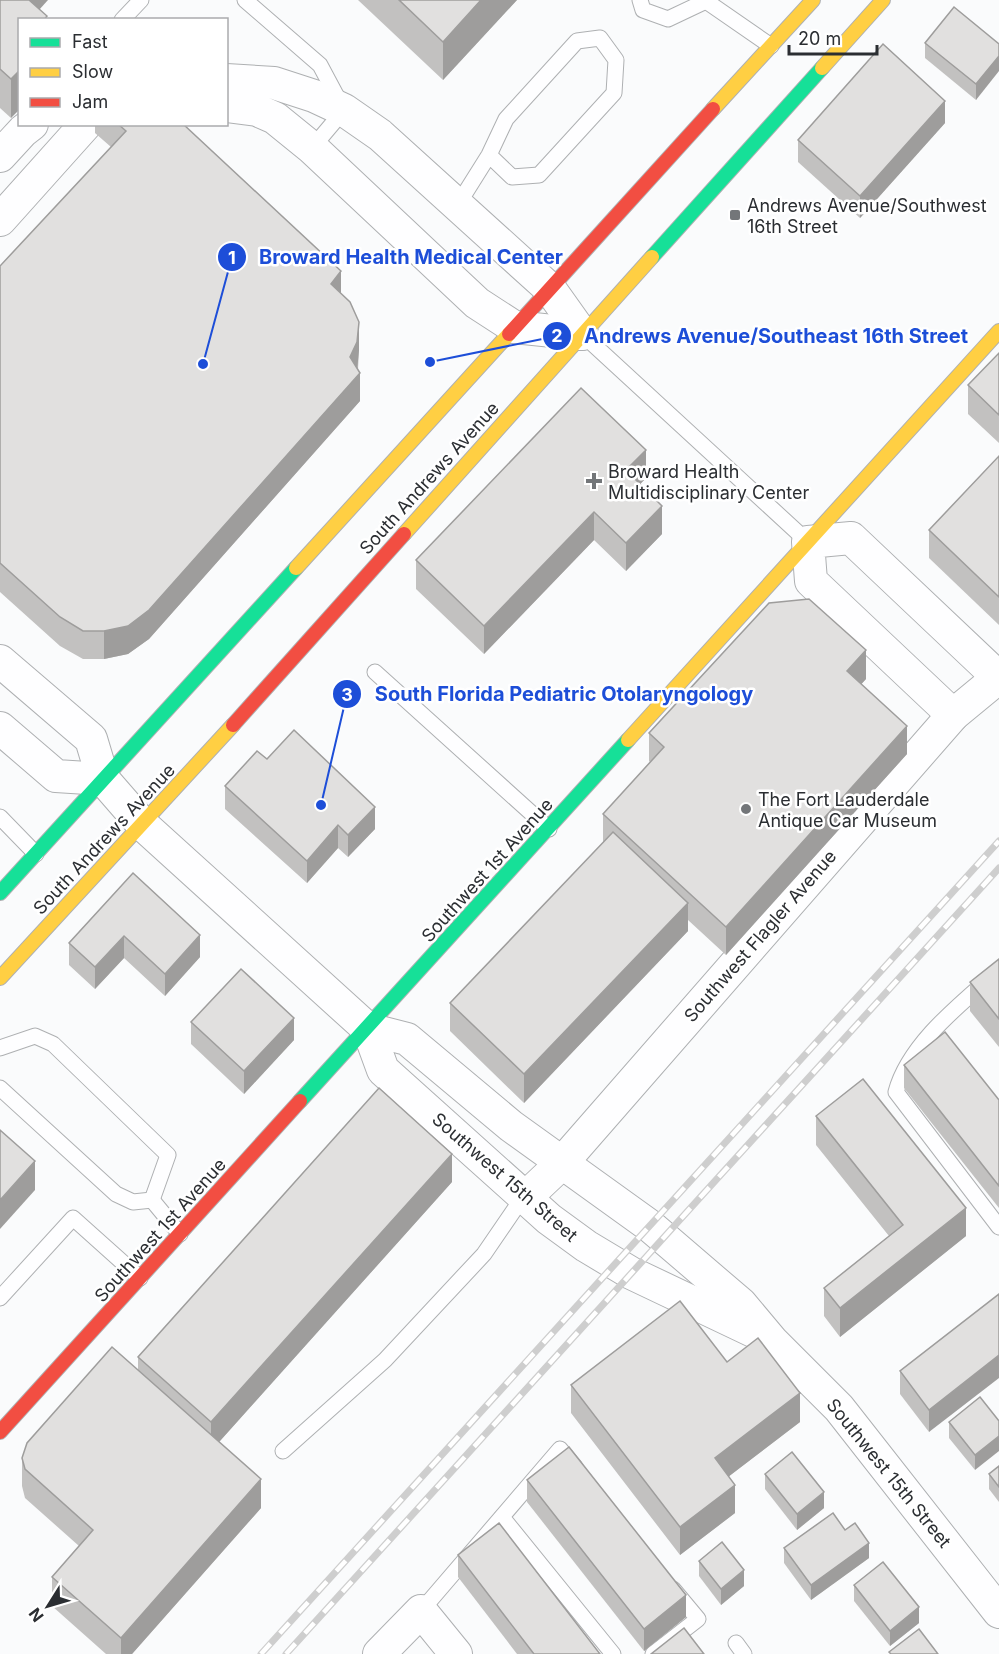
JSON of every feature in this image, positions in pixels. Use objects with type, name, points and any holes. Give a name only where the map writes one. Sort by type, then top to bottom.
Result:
[{"type":"main road","points":[[0,893],[813,0]]},
{"type":"main road","name":"South Andrews Avenue","points":[[0,978],[143,825],[883,0]]},
{"type":"main road","name":"Southwest 1st Avenue","points":[[0,1432],[999,331]]},
{"type":"street","points":[[228,80],[245,79],[274,83],[344,111],[380,135],[549,290],[582,334]]},
{"type":"street","points":[[228,106],[257,110],[275,118],[312,148],[477,303],[514,327],[582,334]]},
{"type":"street","points":[[0,156],[29,126]]},
{"type":"street","points":[[0,220],[84,126]]},
{"type":"street","points":[[953,715],[810,581],[808,542],[851,538],[999,677]]},
{"type":"street","name":"Southwest 15th Street","points":[[0,661],[91,739],[104,779],[143,825],[368,1029],[407,1039],[511,1126],[650,1226],[741,1304],[772,1341],[839,1408],[999,1612]]},
{"type":"street","name":"Southwest Flagler Avenue","points":[[524,1198],[561,1164],[953,715],[999,677]]},
{"type":"street","points":[[0,728],[56,776],[104,779]]},
{"type":"street","name":"Southwest 15th Street","points":[[368,1029],[382,1070],[524,1198],[586,1246],[623,1268],[724,1315],[772,1341]]},
{"type":"street","points":[[379,1654],[421,1611],[456,1654]]},
{"type":"lane","points":[[124,18],[141,0]]},
{"type":"lane","points":[[245,0],[320,65],[344,111],[312,148]]},
{"type":"lane","points":[[640,0],[643,10],[668,19],[706,1],[771,46]]},
{"type":"lane","points":[[457,206],[489,156],[506,119],[577,41],[600,38],[616,60],[614,93],[539,175],[512,177],[489,156]]},
{"type":"lane","points":[[582,334],[808,542]]},
{"type":"lane","points":[[375,672],[549,829]]},
{"type":"lane","points":[[0,817],[36,854]]},
{"type":"lane","points":[[999,970],[937,1024],[899,1078],[896,1092],[999,1227]]},
{"type":"lane","points":[[0,1048],[35,1036],[54,1044],[168,1155],[152,1200]]},
{"type":"lane","points":[[0,1088],[116,1194],[133,1202],[152,1200]]},
{"type":"lane","points":[[284,1451],[393,1352],[484,1254],[524,1198]]},
{"type":"lane","points":[[152,1200],[180,1234]]},
{"type":"lane","points":[[0,1298],[74,1218],[140,1278]]},
{"type":"lane","points":[[421,1611],[560,1449],[582,1476]]},
{"type":"lane","points":[[502,1517],[613,1654]]},
{"type":"lane","points":[[653,1654],[698,1619],[662,1575]]},
{"type":"building","points":[[0,0],[29,0],[47,16],[46,18],[18,18],[18,72],[11,79],[0,69]]},
{"type":"building","points":[[399,0],[481,0],[443,42]]},
{"type":"building","points":[[954,7],[999,44],[999,56],[976,84],[925,43]]},
{"type":"building","points":[[883,44],[945,101],[860,196],[798,140]]},
{"type":"building","points":[[120,126],[185,126],[341,271],[331,284],[350,302],[359,322],[357,342],[350,357],[360,373],[149,610],[128,626],[104,631],[83,631],[60,617],[0,563],[0,266],[126,131]]},
{"type":"building","points":[[999,353],[999,415],[968,385]]},
{"type":"building","points":[[581,388],[646,450],[626,470],[662,506],[626,543],[594,512],[484,626],[416,560]]},
{"type":"building","points":[[999,456],[999,597],[929,530]]},
{"type":"building","name":"The Fort Lauderdale Antique Car Museum","points":[[809,599],[866,650],[847,671],[907,726],[726,927],[603,814],[664,747],[649,733],[769,603]]},
{"type":"building","points":[[294,730],[375,807],[348,835],[338,825],[307,861],[225,786],[257,751],[267,759]]},
{"type":"building","points":[[613,832],[688,903],[524,1074],[450,1003]]},
{"type":"building","points":[[133,873],[200,935],[165,974],[124,936],[95,967],[69,943]]},
{"type":"building","points":[[999,959],[999,1019],[970,982]]},
{"type":"building","points":[[241,969],[294,1018],[244,1071],[191,1022]]},
{"type":"building","points":[[945,1032],[999,1100],[999,1186],[904,1065]]},
{"type":"building","points":[[863,1079],[966,1208],[840,1308],[824,1288],[903,1225],[816,1116]]},
{"type":"building","points":[[379,1088],[452,1154],[211,1422],[138,1357]]},
{"type":"building","points":[[0,1130],[35,1161],[0,1200]]},
{"type":"building","points":[[999,1294],[999,1355],[929,1410],[900,1371]]},
{"type":"building","points":[[680,1301],[727,1362],[758,1338],[800,1393],[715,1458],[735,1485],[680,1527],[571,1385]]},
{"type":"building","points":[[112,1347],[261,1479],[121,1638],[52,1577],[93,1530],[25,1469],[22,1458],[27,1443]]},
{"type":"building","points":[[980,1397],[999,1421],[999,1436],[975,1455],[949,1422]]},
{"type":"building","points":[[569,1447],[686,1595],[644,1629],[527,1480]]},
{"type":"building","points":[[792,1452],[824,1492],[797,1514],[765,1474]]},
{"type":"building","points":[[999,1466],[999,1487],[989,1474]]},
{"type":"building","points":[[833,1513],[845,1530],[855,1523],[869,1543],[811,1585],[784,1548]]},
{"type":"building","points":[[499,1523],[600,1654],[534,1654],[458,1555]]},
{"type":"building","points":[[722,1542],[744,1570],[721,1589],[699,1561]]},
{"type":"building","points":[[883,1562],[919,1607],[890,1631],[854,1585]]},
{"type":"building","points":[[684,1628],[704,1654],[651,1654]]},
{"type":"building","points":[[919,1629],[938,1654],[891,1654],[889,1652]]},
{"type":"railway","points":[[261,1654],[999,841]]},
{"type":"railway","points":[[286,1654],[999,868]]},
{"type":"traffic: fast","points":[[652,257],[822,68]]},
{"type":"traffic: fast","points":[[0,893],[296,568]]},
{"type":"traffic: fast","points":[[300,1101],[628,740]]},
{"type":"traffic: slow","points":[[713,109],[813,0]]},
{"type":"traffic: slow","points":[[822,68],[883,0]]},
{"type":"traffic: slow","points":[[404,534],[652,257]]},
{"type":"traffic: slow","points":[[628,740],[999,331]]},
{"type":"traffic: slow","points":[[296,568],[509,334]]},
{"type":"traffic: slow","points":[[0,978],[233,725]]},
{"type":"traffic: jam","points":[[509,334],[713,109]]},
{"type":"traffic: jam","points":[[233,725],[404,534]]},
{"type":"traffic: jam","points":[[0,1432],[300,1101]]},
{"type":"place","name":"Andrews Avenue/Southwest 16th Street","points":[[735,215]]},
{"type":"place","name":"Andrews Avenue/Southeast 16th Street","points":[[430,362]]},
{"type":"place","name":"Broward Health Medical Center","points":[[203,364]]},
{"type":"place","name":"Broward Health Multidisciplinary Center","points":[[594,481]]},
{"type":"place","name":"South Florida Pediatric Otolaryngology","points":[[321,805]]},
{"type":"place","name":"The Fort Lauderdale Antique Car Museum","points":[[746,809]]}]
